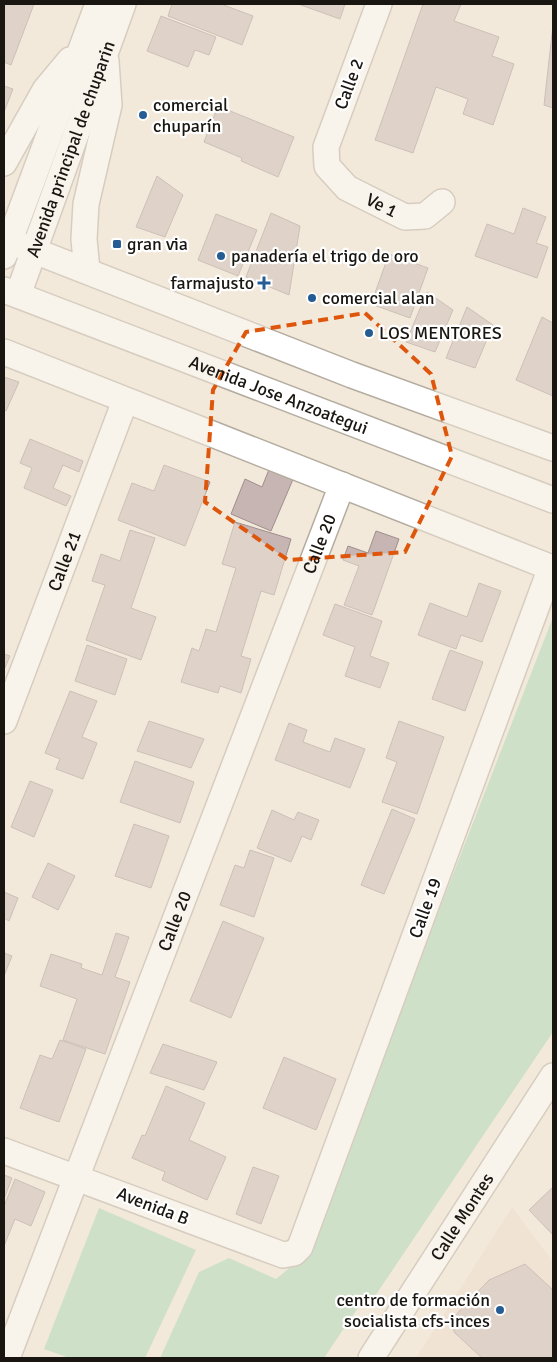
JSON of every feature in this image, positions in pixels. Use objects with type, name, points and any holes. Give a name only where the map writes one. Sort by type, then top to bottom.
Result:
[{"type":"street","name":"Avenida principal de chuparin","points":[[11,293],[35,251],[94,47],[98,4]]},
{"type":"street","name":"Avenida principal de chuparin","points":[[5,245],[94,47],[123,4]]},
{"type":"street","name":"Calle 2","points":[[327,166],[326,148],[379,4]]},
{"type":"street","points":[[4,163],[45,90],[94,47],[109,105],[86,204],[84,239],[87,271]]},
{"type":"street","name":"Ve 1","points":[[327,166],[347,188],[405,217],[425,216],[442,202]]},
{"type":"street","points":[[5,245],[35,251],[352,375],[553,448]]},
{"type":"street","name":"Avenida Jose Anzoategui","points":[[11,293],[553,500]]},
{"type":"street","points":[[4,352],[342,485]]},
{"type":"street","name":"Calle 21","points":[[4,721],[125,401]]},
{"type":"street","name":"Calle 19","points":[[300,1246],[550,570],[547,566],[342,485]]},
{"type":"street","name":"Calle 20","points":[[7,1358],[342,485]]},
{"type":"street","name":"Calle Montes","points":[[371,1358],[553,1076]]},
{"type":"street","name":"Avenida B","points":[[4,1151],[76,1176],[283,1255],[294,1253],[300,1246]]},
{"type":"highlighted area","points":[[365,313],[431,374],[452,456],[405,552],[288,560],[205,502],[213,390],[246,332]]},
{"type":"shaded area","name":"centro de formación socialista cfs-inces","points":[[512,1207],[553,1262],[553,1358],[416,1358]]},
{"type":"green space","points":[[553,617],[553,1032],[373,1299],[366,1296],[324,1358],[160,1358],[199,1272],[229,1258],[276,1279],[305,1255]]},
{"type":"green space","points":[[99,1208],[196,1250],[145,1358],[69,1358],[44,1349]]},
{"type":"building","points":[[4,4],[34,4],[11,65],[4,62]]},
{"type":"building","points":[[172,4],[221,4],[253,16],[242,45],[168,16]]},
{"type":"building","points":[[298,4],[345,4],[340,19]]},
{"type":"building","points":[[423,4],[461,4],[454,21],[499,37],[492,56],[514,64],[493,125],[463,114],[468,99],[436,87],[413,153],[375,140]]},
{"type":"building","points":[[161,16],[216,37],[209,55],[195,50],[188,67],[147,51]]},
{"type":"building","points":[[553,25],[553,108],[544,105]]},
{"type":"building","points":[[4,86],[13,89],[4,112]]},
{"type":"building","points":[[218,106],[294,137],[278,177],[241,161],[242,158],[204,142]]},
{"type":"building","points":[[157,176],[183,195],[165,237],[136,227]]},
{"type":"building","points":[[523,208],[546,217],[536,243],[548,247],[537,278],[475,256],[487,224],[514,234]]},
{"type":"building","points":[[271,213],[300,226],[289,295],[246,277]]},
{"type":"building","points":[[216,214],[257,230],[238,276],[198,260]]},
{"type":"building","points":[[389,254],[428,268],[410,318],[371,304]]},
{"type":"building","points":[[427,292],[453,310],[435,352],[406,342]]},
{"type":"building","points":[[467,307],[493,325],[475,368],[446,358]]},
{"type":"building","points":[[542,317],[553,323],[553,396],[516,380]]},
{"type":"building","points":[[4,377],[19,382],[6,411],[4,410]]},
{"type":"building","points":[[30,439],[83,461],[79,472],[63,465],[53,488],[71,496],[66,506],[24,488],[32,468],[20,463]]},
{"type":"building","points":[[164,465],[210,482],[185,546],[118,520],[132,483],[154,491]]},
{"type":"building","points":[[270,467],[294,477],[271,531],[231,514],[245,479],[262,487]]},
{"type":"building","points":[[235,522],[291,539],[274,595],[261,591],[241,656],[251,659],[241,693],[220,686],[218,693],[181,682],[192,648],[199,651],[206,629],[216,632],[236,568],[222,564]]},
{"type":"building","points":[[130,530],[155,538],[131,608],[156,617],[141,660],[86,640],[105,585],[92,581],[101,554],[120,561]]},
{"type":"building","points":[[376,531],[399,539],[372,615],[344,605],[359,566],[343,560],[348,546],[368,553]]},
{"type":"building","points":[[479,583],[501,591],[482,642],[461,635],[456,649],[418,635],[430,603],[467,617]]},
{"type":"building","points":[[335,604],[382,621],[370,656],[389,663],[380,688],[345,676],[355,647],[323,635]]},
{"type":"building","points":[[87,645],[127,659],[115,695],[75,681]]},
{"type":"building","points":[[450,650],[483,662],[465,711],[432,699]]},
{"type":"building","points":[[4,654],[10,656],[4,670]]},
{"type":"building","points":[[70,691],[97,701],[82,737],[97,743],[83,779],[56,769],[60,759],[45,753]]},
{"type":"building","points":[[149,721],[204,739],[191,768],[137,751]]},
{"type":"building","points":[[399,721],[444,737],[417,814],[382,802],[397,762],[386,758]]},
{"type":"building","points":[[289,723],[307,730],[303,742],[330,752],[335,738],[365,749],[350,788],[275,760]]},
{"type":"building","points":[[135,761],[194,782],[180,823],[120,802]]},
{"type":"building","points":[[30,781],[53,790],[34,837],[11,827]]},
{"type":"building","points":[[392,809],[415,819],[384,894],[361,885]]},
{"type":"building","points":[[272,810],[294,820],[298,812],[319,820],[311,840],[302,836],[291,862],[257,848]]},
{"type":"building","points":[[134,824],[169,836],[151,888],[115,876]]},
{"type":"building","points":[[250,850],[274,858],[254,917],[220,905],[235,865],[244,868]]},
{"type":"building","points":[[48,863],[75,876],[58,910],[32,897]]},
{"type":"building","points":[[4,892],[18,898],[9,921],[4,918]]},
{"type":"building","points":[[223,921],[264,938],[231,1018],[190,1001]]},
{"type":"building","points":[[116,933],[129,937],[115,977],[130,982],[105,1054],[63,1040],[77,999],[40,986],[51,954],[82,964],[81,968],[102,975]]},
{"type":"building","points":[[4,953],[12,956],[4,976]]},
{"type":"building","points":[[60,1040],[86,1049],[59,1122],[20,1108],[40,1055],[52,1059]]},
{"type":"building","points":[[163,1044],[217,1062],[204,1090],[150,1073]]},
{"type":"building","points":[[284,1057],[336,1079],[316,1130],[263,1108]]},
{"type":"building","points":[[166,1086],[205,1103],[189,1140],[226,1157],[207,1200],[162,1180],[165,1172],[132,1158],[142,1135],[145,1136]]},
{"type":"building","points":[[253,1167],[279,1176],[261,1224],[236,1214]]},
{"type":"building","points":[[4,1175],[12,1178],[4,1199]]},
{"type":"building","points":[[15,1179],[45,1192],[31,1226],[15,1219],[4,1246],[4,1206]]},
{"type":"building","points":[[553,1187],[553,1235],[529,1210]]},
{"type":"building","points":[[525,1264],[553,1290],[553,1358],[482,1358],[455,1333],[449,1322],[489,1280]]},
{"type":"place","name":"comercial chuparín","points":[[143,115]]},
{"type":"place","name":"gran via","points":[[117,244]]},
{"type":"place","name":"panadería el trigo de oro","points":[[221,256]]},
{"type":"place","name":"farmajusto","points":[[264,283]]},
{"type":"place","name":"comercial alan","points":[[312,298]]},
{"type":"place","name":"LOS MENTORES","points":[[369,333]]},
{"type":"place","name":"centro de formación socialista cfs-inces","points":[[500,1310]]}]
